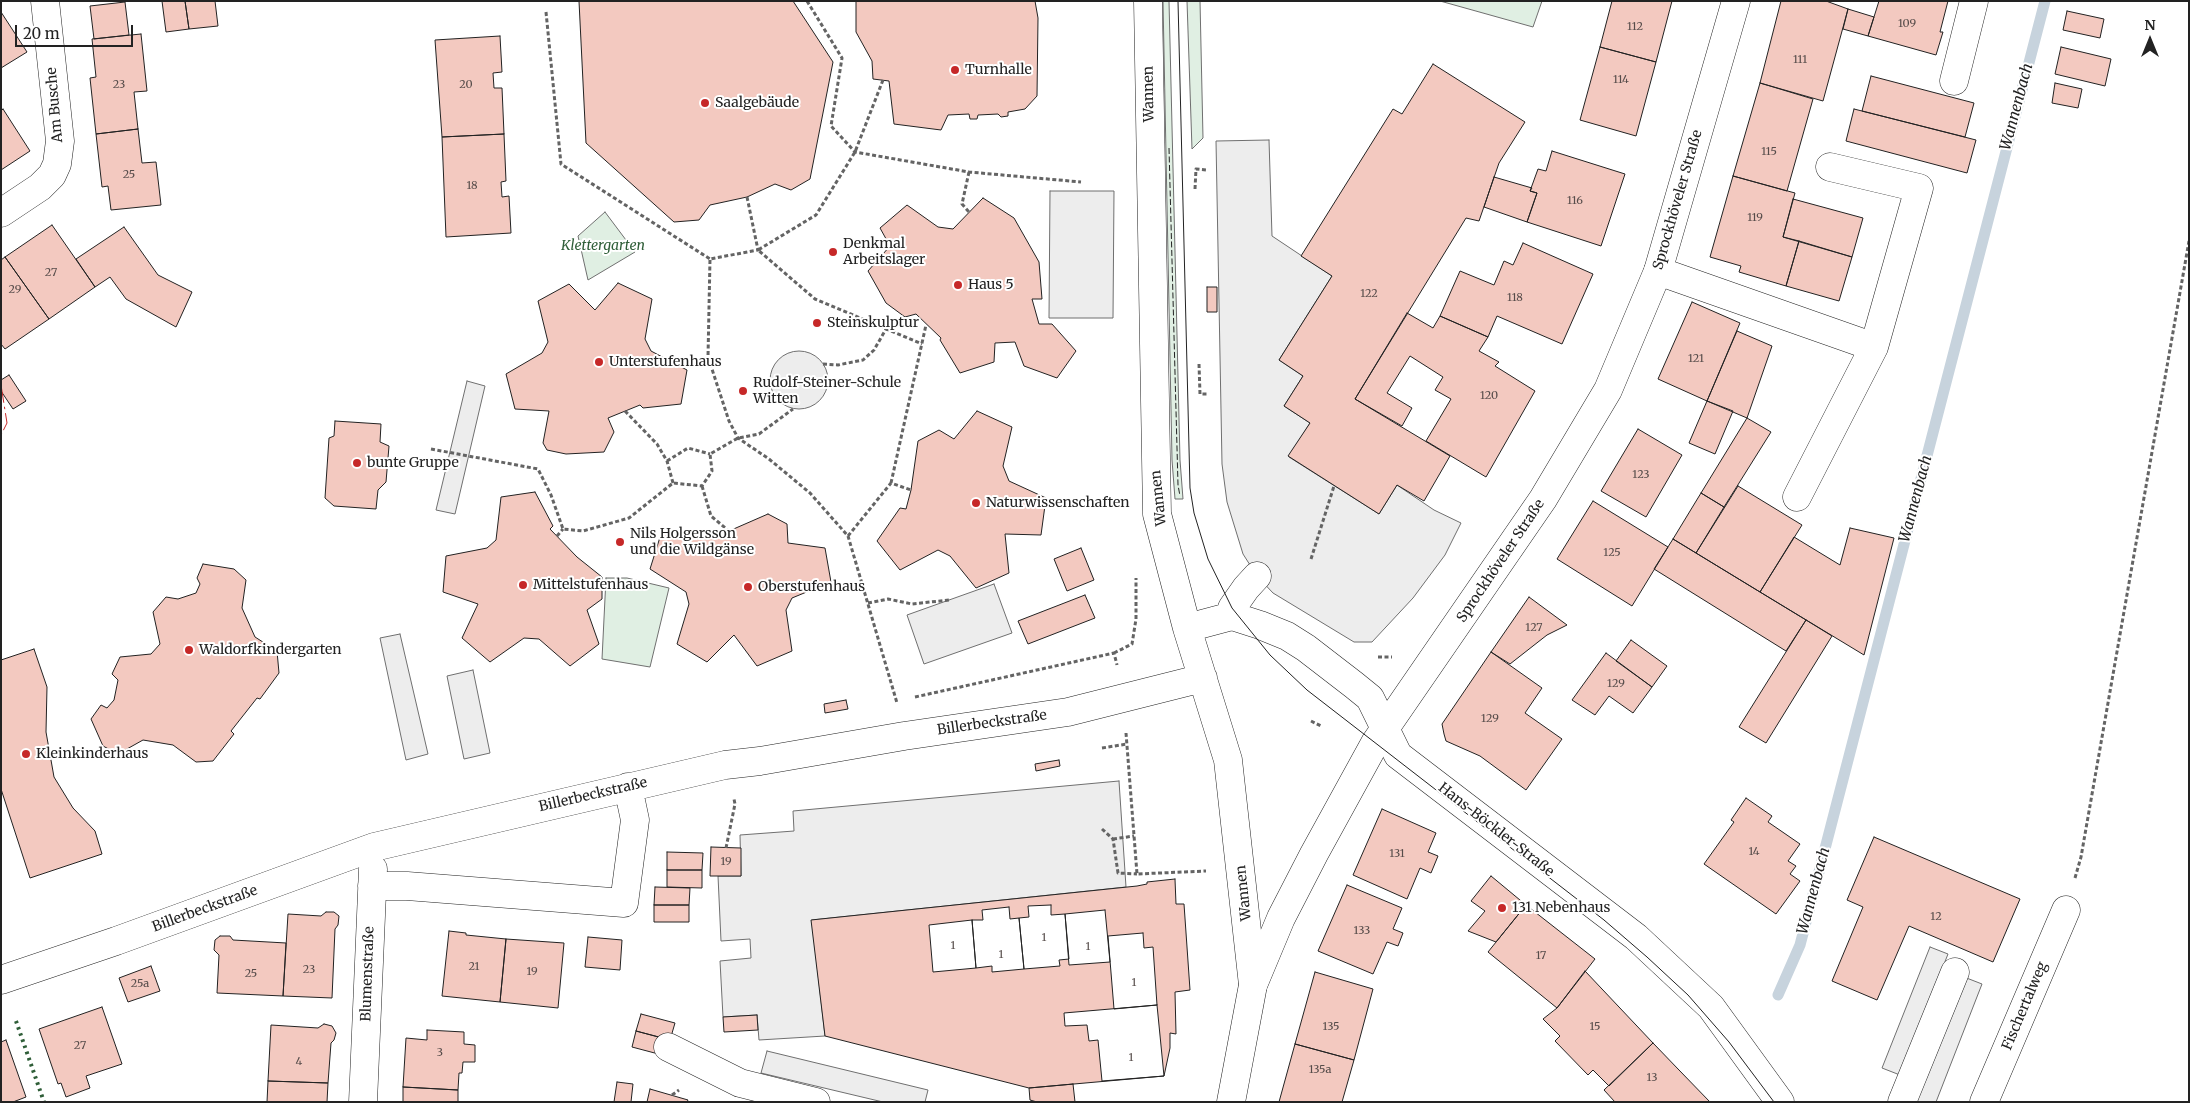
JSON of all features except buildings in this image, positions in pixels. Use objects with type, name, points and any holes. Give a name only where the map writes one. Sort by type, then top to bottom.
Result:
[{"type":"street","name":"Am Busche","points":[[1,213],[40,187],[52,175],[57,164],[60,141],[45,1]]},
{"type":"street","name":"Wannen","points":[[1148,1],[1157,506],[1187,628],[1228,760],[1253,985]]},
{"type":"street","name":"Sprockhöveler Straße","points":[[1231,1102],[1253,985],[1281,918],[1314,854],[1375,743],[1543,500],[1603,398],[1658,271],[1736,1]]},
{"type":"street","points":[[1954,81],[1974,1]]},
{"type":"street","points":[[1797,497],[1874,348],[1919,188],[1830,167]]},
{"type":"street","points":[[1658,271],[1874,348]]},
{"type":"street","points":[[1187,628],[1232,616],[1232,608],[1257,576]]},
{"type":"street","name":"Hans-Böckler-Straße","points":[[1232,616],[1287,636],[1306,648],[1370,698],[1398,755],[1636,937],[1711,1007],[1780,1102]]},
{"type":"street","name":"Billerbeckstraße","points":[[1,980],[116,941],[374,847],[724,765],[760,761],[904,736],[1068,712],[1203,678]]},
{"type":"street","points":[[372,886],[407,886],[624,902],[635,820],[628,787]]},
{"type":"street","name":"Blumenstraße","points":[[363,1102],[374,847]]},
{"type":"street","name":"Fischertalweg","points":[[1984,1102],[2066,910]]},
{"type":"street","points":[[1902,1102],[1955,972]]},
{"type":"street","points":[[671,1039],[709,1068],[740,1083],[816,1102]]},
{"type":"path","points":[[807,1],[842,58],[831,126],[855,152],[969,172],[1081,182]]},
{"type":"path","points":[[546,12],[561,164],[710,260],[758,250],[816,215],[855,152],[883,80]]},
{"type":"path","points":[[1195,189],[1196,169],[1206,170]]},
{"type":"path","points":[[969,172],[962,204],[969,212]]},
{"type":"path","points":[[747,197],[758,250],[815,299],[922,344]]},
{"type":"path","points":[[2066,910],[2081,857],[2189,241]]},
{"type":"path","points":[[710,260],[708,357],[729,421],[738,438],[769,459],[810,493],[848,536],[897,701],[904,736]]},
{"type":"path","points":[[848,536],[891,483],[926,325]]},
{"type":"path","points":[[823,364],[838,365],[863,360],[874,350],[886,329]]},
{"type":"path","points":[[1199,364],[1200,394],[1208,394]]},
{"type":"path","points":[[667,461],[688,448],[710,454],[738,438],[759,434],[793,409]]},
{"type":"path","points":[[625,411],[657,444],[667,461],[673,483]]},
{"type":"path","points":[[431,449],[538,470],[551,495],[563,530]]},
{"type":"path","points":[[702,486],[712,471],[710,454]]},
{"type":"path","points":[[557,536],[563,530],[583,531],[629,518],[673,483],[702,486]]},
{"type":"path","points":[[891,483],[911,490]]},
{"type":"path","points":[[702,486],[711,516],[729,531]]},
{"type":"path","points":[[1311,560],[1334,486]]},
{"type":"path","points":[[868,602],[888,599],[912,604],[949,600]]},
{"type":"path","points":[[897,701],[1114,653],[1124,699],[1137,874]]},
{"type":"path","points":[[1311,721],[1320,726]]},
{"type":"path","points":[[1102,748],[1127,744]]},
{"type":"path","points":[[724,765],[735,804],[726,848]]},
{"type":"path","points":[[1102,830],[1113,839],[1118,873],[1241,870]]},
{"type":"path","points":[[1113,839],[1134,836]]},
{"type":"green space","points":[[1163,1],[1169,1],[1180,460],[1183,499],[1175,499],[1172,460]]},
{"type":"green space","points":[[1187,1],[1200,1],[1203,138],[1192,149]]},
{"type":"green space","points":[[1440,1],[1542,1],[1533,27]]},
{"type":"green space","name":"Klettergarten","points":[[605,212],[635,252],[588,280],[578,236]]},
{"type":"green space","points":[[606,578],[627,578],[669,588],[650,667],[602,659]]},
{"type":"shaded area","points":[[1269,140],[1272,236],[1332,276],[1279,360],[1303,376],[1284,406],[1310,423],[1289,457],[1379,514],[1397,485],[1434,510],[1461,523],[1445,555],[1413,598],[1372,642],[1354,642],[1273,593],[1257,576],[1243,554],[1227,502],[1222,464],[1216,141]]},
{"type":"shaded area","points":[[1050,191],[1114,191],[1113,318],[1049,318]]},
{"type":"shaded area","points":[[799,351],[815,356],[823,364],[828,380],[823,396],[815,404],[799,409],[783,404],[775,396],[770,380],[775,364],[783,356]]},
{"type":"shaded area","points":[[467,381],[485,386],[455,514],[436,510]]},
{"type":"shaded area","points":[[994,584],[1012,633],[924,664],[907,615]]},
{"type":"shaded area","points":[[400,634],[428,754],[406,760],[380,638]]},
{"type":"shaded area","points":[[473,670],[490,753],[464,759],[447,676]]},
{"type":"shaded area","points":[[1119,781],[1126,887],[812,920],[825,1036],[759,1040],[757,1015],[723,1017],[720,961],[751,958],[750,939],[721,941],[718,876],[741,876],[740,835],[794,831],[793,811]]},
{"type":"shaded area","points":[[1930,947],[1948,954],[1900,1075],[1882,1068]]},
{"type":"shaded area","points":[[1964,977],[1982,984],[1936,1102],[1916,1102]]},
{"type":"shaded area","points":[[767,1051],[928,1090],[925,1102],[883,1102],[761,1073]]},
{"type":"waterway","name":"Wannenbach","points":[[1778,995],[1800,945],[2045,1]]},
{"type":"tram line","points":[[1178,1],[1190,488],[1194,513],[1208,559],[1232,608],[1270,655],[1307,690],[1604,920],[1647,957],[1688,995],[1729,1042],[1774,1102]]},
{"type":"hedge","points":[[16,1021],[44,1102]]},
{"type":"fence","points":[[1169,148],[1178,485],[1180,496]]},
{"type":"power","points":[[1,385],[7,423],[1,435]]},
{"type":"place","name":"Turnhalle","points":[[955,70]]},
{"type":"place","name":"Saalgebäude","points":[[705,103]]},
{"type":"place","name":"Denkmal Arbeitslager","points":[[833,252]]},
{"type":"place","name":"Haus 5","points":[[958,285]]},
{"type":"place","name":"Steinskulptur","points":[[817,323]]},
{"type":"place","name":"Unterstufenhaus","points":[[599,362]]},
{"type":"place","name":"Rudolf-Steiner-Schule Witten","points":[[743,391]]},
{"type":"place","name":"bunte Gruppe","points":[[357,463]]},
{"type":"place","name":"Naturwissenschaften","points":[[976,503]]},
{"type":"place","name":"Nils Holgersson und die Wildgänse","points":[[620,542]]},
{"type":"place","name":"Mittelstufenhaus","points":[[523,585]]},
{"type":"place","name":"Oberstufenhaus","points":[[748,587]]},
{"type":"place","name":"Waldorfkindergarten","points":[[189,650]]},
{"type":"place","name":"Kleinkinderhaus","points":[[26,754]]},
{"type":"place","name":"131 Nebenhaus","points":[[1502,908]]}]
